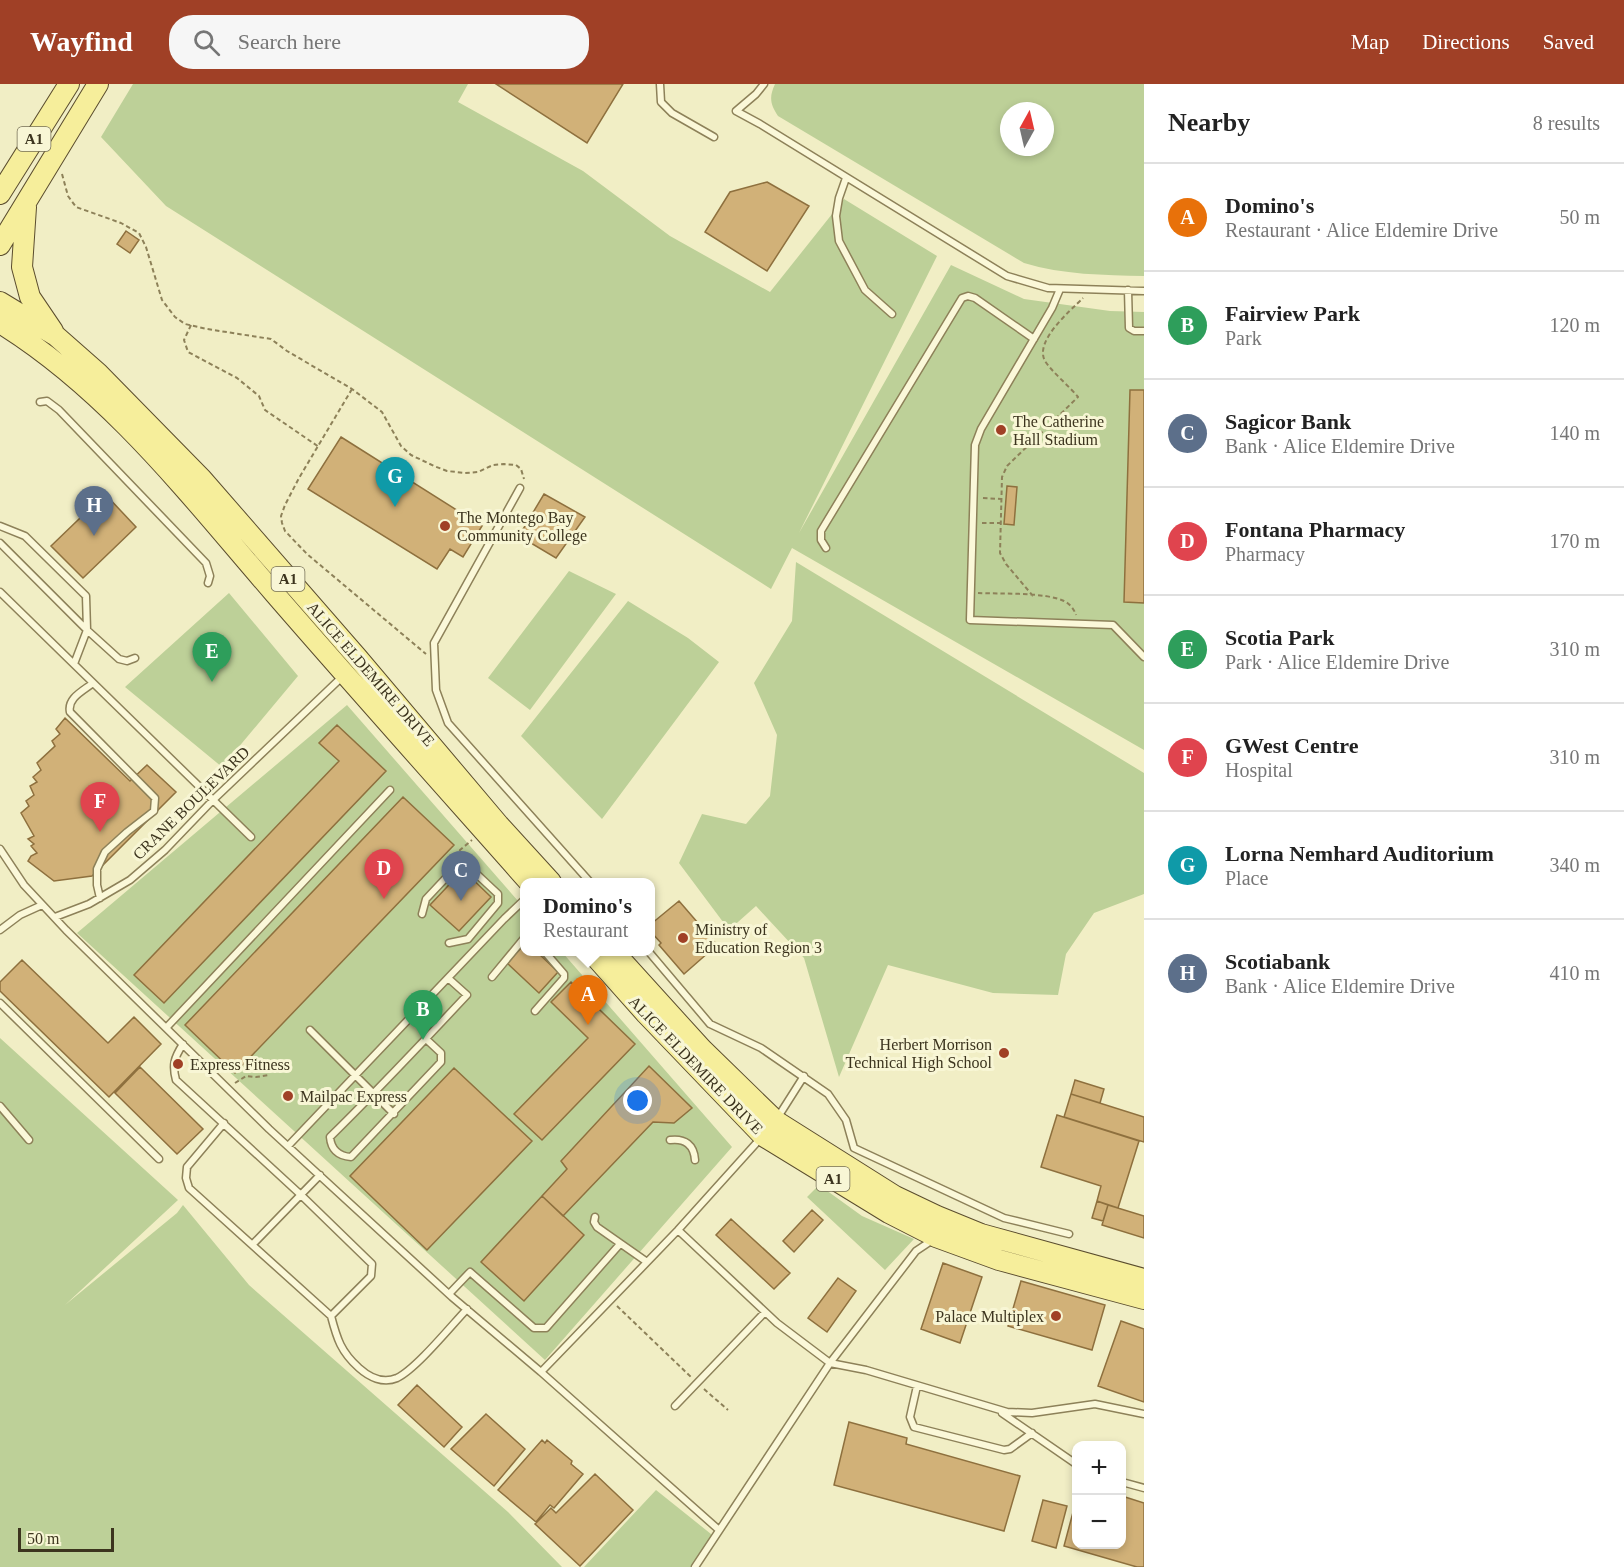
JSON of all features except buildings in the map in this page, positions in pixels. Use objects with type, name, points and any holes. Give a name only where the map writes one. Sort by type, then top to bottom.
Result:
[{"type":"main road","name":"A1","points":[[0,194],[69,84]]},
{"type":"main road","name":"A1","points":[[0,245],[98,84]]},
{"type":"main road","points":[[26,201],[22,267],[30,297],[56,336]]},
{"type":"main road","name":"ALICE ELDEMIRE DRIVE","points":[[0,302],[56,336],[98,373],[202,479],[499,825],[547,878]]},
{"type":"main road","name":"ALICE ELDEMIRE DRIVE","points":[[0,323],[23,337],[66,370],[162,463],[344,675],[525,878]]},
{"type":"main road","name":"ALICE ELDEMIRE DRIVE","points":[[595,956],[646,1014],[763,1136],[889,1213],[936,1237],[999,1260],[1144,1299]]},
{"type":"main road","name":"ALICE ELDEMIRE DRIVE","points":[[618,956],[702,1049],[776,1121],[895,1196],[981,1233],[1144,1279]]},
{"type":"lane","points":[[660,84],[661,102],[672,113],[714,136]]},
{"type":"lane","points":[[764,84],[736,111],[1007,276],[1023,283],[1048,288],[1144,291]]},
{"type":"lane","points":[[846,178],[836,216],[839,241],[865,290],[892,315]]},
{"type":"lane","points":[[1060,289],[1052,308],[981,429],[975,445],[970,620],[1113,625],[1144,657]]},
{"type":"lane","points":[[1128,290],[1129,328],[1134,331],[1144,331]]},
{"type":"lane","points":[[826,548],[821,540],[821,531],[962,298],[968,296],[975,298],[1034,339]]},
{"type":"lane","points":[[40,402],[47,401],[60,410],[206,563],[210,576],[208,583]]},
{"type":"lane","points":[[520,488],[434,643],[436,690],[448,723],[586,878]]},
{"type":"lane","points":[[0,526],[26,536],[86,596],[87,630],[74,664]]},
{"type":"lane","points":[[0,543],[119,659],[127,661],[135,658]]},
{"type":"lane","points":[[0,592],[251,837]]},
{"type":"lane","name":"CRANE BOULEVARD","points":[[55,917],[100,898],[130,880],[148,865],[344,675]]},
{"type":"lane","points":[[93,682],[72,699],[69,706],[70,712],[155,798],[156,802],[154,811],[105,852],[97,869],[100,898]]},
{"type":"lane","points":[[166,1028],[390,789]]},
{"type":"lane","points":[[0,849],[24,885],[66,930],[288,1146],[449,1294],[541,1372],[719,1530]]},
{"type":"lane","points":[[422,914],[426,899],[457,866],[467,865],[498,894],[498,903],[468,939],[449,943]]},
{"type":"lane","points":[[288,1146],[520,904]]},
{"type":"lane","points":[[0,930],[20,915],[42,905]]},
{"type":"lane","points":[[492,977],[520,944]]},
{"type":"lane","points":[[535,1011],[564,978],[564,974],[549,956]]},
{"type":"lane","points":[[653,956],[711,1024],[761,1047],[828,1094],[846,1120],[854,1148],[1004,1218],[1069,1234]]},
{"type":"lane","points":[[425,1038],[441,1053],[442,1060],[394,1114],[351,1157],[344,1156],[333,1149],[330,1137],[373,1094],[425,1038],[467,995],[448,978]]},
{"type":"lane","points":[[0,1003],[159,1159]]},
{"type":"lane","points":[[310,1030],[394,1114]]},
{"type":"lane","points":[[183,1044],[172,1066],[176,1080],[372,1264],[371,1276],[331,1316]]},
{"type":"lane","points":[[541,1372],[678,1230],[763,1136],[776,1121],[804,1076]]},
{"type":"lane","points":[[0,1106],[28,1140]]},
{"type":"lane","points":[[224,1124],[187,1167],[186,1178],[189,1188],[331,1316],[335,1333],[346,1356],[362,1371],[375,1379],[396,1378],[408,1370],[467,1309]]},
{"type":"lane","points":[[670,1140],[683,1140],[688,1143],[693,1148],[695,1160]]},
{"type":"lane","points":[[253,1244],[320,1175]]},
{"type":"lane","points":[[595,1217],[594,1222],[597,1227],[647,1262]]},
{"type":"lane","points":[[678,1230],[765,1312],[830,1363],[866,1370],[1007,1412],[1032,1413],[1095,1404],[1144,1414]]},
{"type":"lane","points":[[695,1567],[830,1363],[916,1251],[936,1237]]},
{"type":"lane","points":[[449,1294],[470,1272],[534,1328],[546,1328],[620,1244]]},
{"type":"lane","points":[[675,1406],[765,1312]]},
{"type":"lane","points":[[917,1386],[909,1417],[915,1426],[1004,1450],[1010,1449],[1032,1433]]},
{"type":"lane","points":[[996,1409],[1072,1461]]},
{"type":"lane","points":[[1126,1483],[1144,1488]]},
{"type":"path","points":[[57,154],[68,196],[76,207],[122,223],[138,233],[146,247],[162,300],[175,317],[191,325],[271,339],[287,351],[352,389],[382,411],[401,446],[411,455],[447,471],[458,473],[478,472],[499,464],[516,465],[524,477],[520,488]]},
{"type":"path","points":[[1033,596],[1006,564],[1000,553],[1002,477],[1008,466],[1078,396],[1044,360],[1044,349],[1046,340],[1059,321],[1091,290]]},
{"type":"path","points":[[191,325],[184,340],[188,352],[237,378],[259,396],[265,410],[319,447]]},
{"type":"path","points":[[352,389],[285,505],[281,516],[285,531],[307,554],[435,661]]},
{"type":"path","points":[[973,498],[1001,499]]},
{"type":"path","points":[[972,523],[1000,523]]},
{"type":"path","points":[[970,592],[1062,600],[1069,604],[1076,613],[1077,624]]},
{"type":"path","points":[[457,866],[457,855],[460,850],[483,830]]},
{"type":"path","points":[[227,1088],[246,1076],[269,1075]]},
{"type":"path","points":[[610,1300],[728,1410]]},
{"type":"green space","points":[[133,84],[468,84],[458,102],[583,171],[670,236],[770,292],[844,199],[937,256],[799,533],[951,265],[1024,299],[1110,311],[1144,312],[1144,750],[792,548],[771,589],[166,206],[101,137]]},
{"type":"green space","points":[[775,84],[1144,84],[1144,276],[1069,272],[1024,263],[778,116],[773,108],[771,97]]},
{"type":"green space","points":[[796,562],[1144,773],[1144,894],[1094,913],[1066,954],[1058,995],[993,993],[888,965],[839,1077],[804,958],[756,906],[729,930],[679,863],[702,814],[746,824],[770,796],[777,735],[754,683],[792,621]]},
{"type":"green space","points":[[569,571],[616,594],[530,710],[488,678]]},
{"type":"green space","points":[[229,593],[298,676],[222,767],[125,687]]},
{"type":"green space","points":[[628,601],[688,638],[719,662],[602,819],[521,736]]},
{"type":"green space","points":[[347,705],[520,903],[520,956],[565,956],[732,1147],[545,1360],[77,933]]},
{"type":"green space","points":[[0,1038],[178,1200],[65,1305],[177,1213],[183,1205],[249,1285],[508,1512],[562,1567],[0,1567]]},
{"type":"green space","points":[[819,1185],[862,1216],[914,1239],[885,1270],[807,1197]]},
{"type":"green space","points":[[656,1490],[711,1534],[711,1538],[693,1567],[584,1567]]},
{"type":"place","name":"The Catherine Hall Stadium","points":[[1001,430]]},
{"type":"place","name":"Lorna Nemhard Auditorium","points":[[395,507]]},
{"type":"place","name":"The Montego Bay Community College","points":[[445,526]]},
{"type":"place","name":"Scotiabank","points":[[94,536]]},
{"type":"place","name":"Scotia Park","points":[[212,682]]},
{"type":"place","name":"GWest Centre","points":[[100,832]]},
{"type":"place","name":"Fontana Pharmacy","points":[[384,899]]},
{"type":"place","name":"Sagicor Bank","points":[[461,901]]},
{"type":"place","name":"Ministry of Education Region 3","points":[[683,938]]},
{"type":"place","name":"Domino's","points":[[588,1025]]},
{"type":"place","name":"Fairview Park","points":[[423,1040]]},
{"type":"place","name":"Herbert Morrison Technical High School","points":[[1004,1053]]},
{"type":"place","name":"Express Fitness","points":[[178,1064]]},
{"type":"place","name":"Mailpac Express","points":[[288,1096]]},
{"type":"place","name":"Palace Multiplex","points":[[1056,1316]]}]
